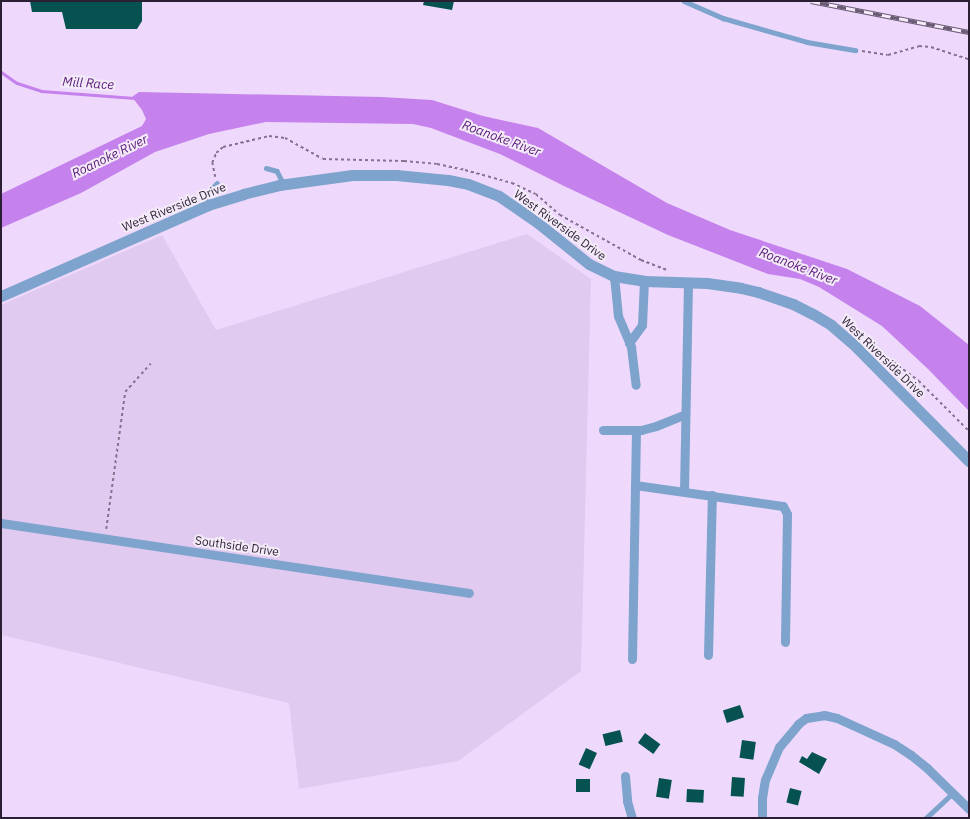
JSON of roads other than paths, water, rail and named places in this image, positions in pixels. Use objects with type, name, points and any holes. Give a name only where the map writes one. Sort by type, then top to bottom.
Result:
[{"type":"street","name":"West Riverside Drive","points":[[1,296],[208,205],[243,194],[327,177],[372,174],[425,177],[468,184],[499,196],[519,209],[589,264],[614,276],[644,281],[688,282],[721,285],[758,292],[793,304],[831,325],[857,348],[969,461]]},
{"type":"street","points":[[614,276],[618,316],[630,343],[636,385]]},
{"type":"street","points":[[630,343],[642,325],[644,281]]},
{"type":"street","points":[[684,491],[688,282]]},
{"type":"street","points":[[603,430],[636,430],[656,426],[685,414]]},
{"type":"street","points":[[632,659],[636,430]]},
{"type":"street","points":[[635,484],[783,506],[786,509],[785,642]]},
{"type":"street","points":[[708,655],[712,495]]},
{"type":"street","name":"Southside Drive","points":[[1,523],[469,593]]},
{"type":"street","points":[[762,818],[762,798],[765,780],[779,747],[798,724],[815,716],[824,715],[837,718],[894,744],[928,768],[969,809]]},
{"type":"street","points":[[625,776],[627,801],[632,818]]},
{"type":"lane","points":[[684,1],[722,18],[807,42],[854,50]]},
{"type":"lane","points":[[266,168],[277,171],[284,185]]},
{"type":"lane","points":[[208,205],[207,198],[217,183]]},
{"type":"lane","points":[[926,818],[952,793]]},
{"type":"water","name":"Roanoke River","points":[[139,92],[382,97],[432,100],[483,116],[538,128],[667,203],[730,230],[847,269],[920,306],[969,345],[969,411],[928,369],[882,326],[819,287],[800,279],[768,274],[668,235],[500,154],[431,128],[413,124],[266,122],[209,134],[155,152],[81,193],[1,228],[1,194],[142,126],[146,119],[142,110],[132,97]]},
{"type":"waterway","name":"Mill Race","points":[[1,72],[17,83],[41,91],[135,98]]},
{"type":"railway","points":[[811,1],[969,32]]}]
